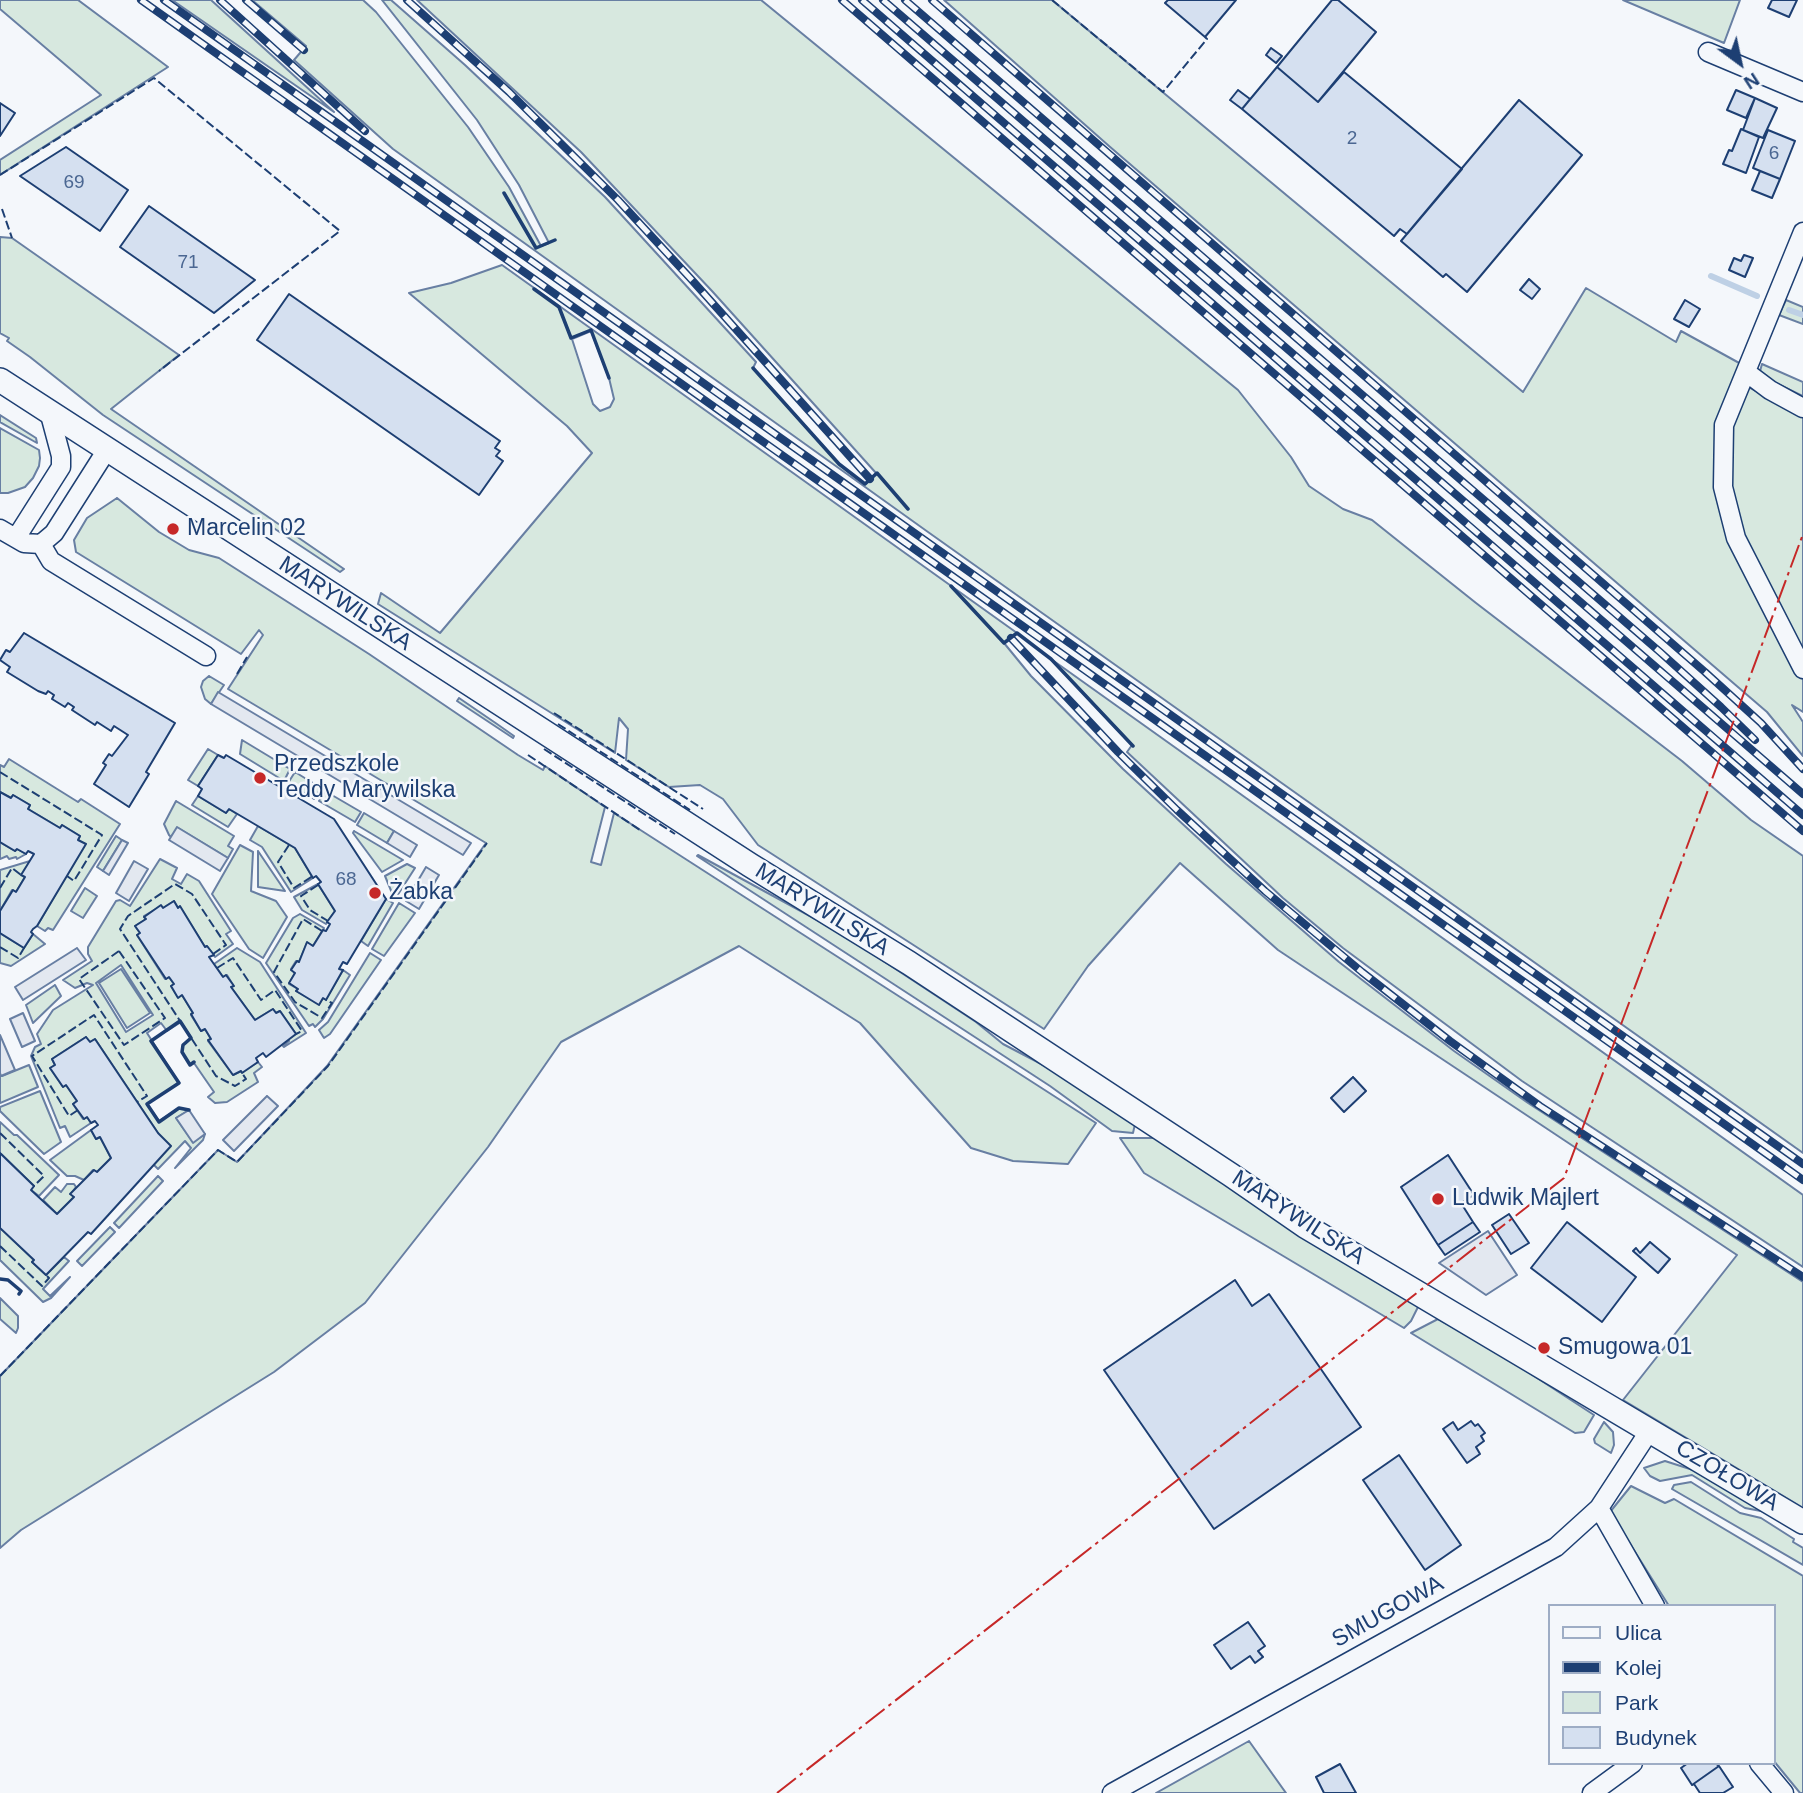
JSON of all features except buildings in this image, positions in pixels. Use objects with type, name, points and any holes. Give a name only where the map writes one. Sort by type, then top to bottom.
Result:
[{"type":"street","points":[[1708,52],[1803,92]]},
{"type":"street","points":[[1803,232],[1724,425],[1723,487],[1736,538],[1803,668]]},
{"type":"street","points":[[1746,372],[1770,390],[1803,408]]},
{"type":"street","name":"MARYWILSKA","points":[[0,380],[557,741],[908,963],[1305,1226],[1650,1430]]},
{"type":"street","points":[[49,411],[61,456],[61,467],[8,533],[24,543],[41,544],[54,533],[108,448]]},
{"type":"street","points":[[41,544],[51,561],[206,656]]},
{"type":"street","name":"SMUGOWA","points":[[1112,1793],[1556,1547],[1599,1507],[1650,1430]]},
{"type":"street","name":"CZOŁOWA","points":[[1650,1430],[1803,1522]]},
{"type":"street","points":[[1599,1507],[1654,1604]]},
{"type":"street","points":[[1592,1793],[1630,1765]]},
{"type":"street","points":[[1761,1765],[1784,1793]]},
{"type":"green space","points":[[0,0],[78,0],[168,67],[0,175],[0,160],[101,95],[0,9]]},
{"type":"green space","points":[[172,0],[211,0],[334,112]]},
{"type":"green space","points":[[252,0],[363,0],[376,12],[468,127],[509,187],[541,246],[549,243],[519,185],[477,120],[382,0],[391,0],[465,65],[605,197],[756,362],[753,368],[839,464],[865,484],[876,473],[712,291],[581,152],[417,0],[761,0],[1238,390],[1291,457],[1309,486],[1343,509],[1372,520],[1682,761],[1751,820],[1803,856],[1803,1153],[393,149],[294,60],[306,46]]},
{"type":"green space","points":[[944,0],[1052,0],[1523,392],[1586,288],[1676,342],[1681,331],[1741,364],[1733,379],[1803,415],[1803,712],[1792,705],[1803,722],[1803,756],[1767,712],[1109,146]]},
{"type":"green space","points":[[1623,0],[1740,0],[1724,43]]},
{"type":"green space","points":[[0,237],[12,238],[179,355],[111,409],[344,569],[340,572],[103,415],[7,341],[9,338],[0,333]]},
{"type":"green space","points":[[502,265],[1017,633],[1004,643],[1031,676],[1123,769],[1226,864],[1339,962],[1454,1051],[1528,1103],[1803,1282],[1803,1508],[1623,1400],[1737,1255],[1278,950],[1180,863],[1088,966],[1044,1029],[758,845],[723,799],[700,785],[669,787],[626,760],[628,729],[619,718],[615,753],[378,604],[381,593],[440,633],[592,453],[567,426],[409,293],[451,283]],"holes":[[[591,331],[614,399],[610,407],[600,411],[593,404],[572,339]]]},
{"type":"green space","points":[[1786,300],[1803,307],[1803,324],[1779,315]]},
{"type":"green space","points":[[1762,364],[1803,382],[1803,396],[1759,375]]},
{"type":"green space","points":[[0,415],[36,438],[37,443],[0,422]]},
{"type":"green space","points":[[0,428],[39,450],[40,458],[33,478],[25,487],[8,493],[0,493]]},
{"type":"green space","points":[[117,498],[159,532],[189,550],[219,558],[369,654],[518,755],[543,770],[545,766],[605,807],[591,862],[601,865],[614,813],[1096,1123],[1068,1164],[1013,1161],[971,1148],[860,1023],[739,946],[561,1042],[488,1147],[365,1303],[274,1372],[21,1530],[0,1548],[0,1376],[218,1150],[237,1162],[327,1066],[486,843],[228,689],[263,635],[259,630],[241,654],[76,552],[74,540],[87,518]]},
{"type":"green space","points":[[1051,659],[1803,1195],[1803,1267],[1522,1081],[1343,948],[1283,898],[1127,752],[1132,745]]},
{"type":"green space","points":[[209,676],[224,685],[211,704],[205,699],[201,687]]},
{"type":"green space","points":[[459,698],[514,736],[513,738],[457,701]]},
{"type":"green space","points":[[242,740],[290,769],[284,781],[240,754]]},
{"type":"green space","points":[[208,749],[218,755],[198,786],[188,780]]},
{"type":"green space","points":[[9,759],[78,802],[81,799],[120,824],[53,930],[48,928],[45,931],[37,926],[85,844],[78,840],[80,836],[62,825],[60,828],[28,809],[30,805],[13,795],[11,798],[0,792],[0,765],[4,767]]},
{"type":"green space","points":[[295,772],[321,788],[314,799],[288,783]]},
{"type":"green space","points":[[325,791],[361,812],[355,822],[319,801]]},
{"type":"green space","points":[[198,796],[226,813],[229,809],[237,814],[228,827],[192,805]]},
{"type":"green space","points":[[176,801],[234,836],[228,846],[233,849],[228,858],[178,828],[171,837],[169,835],[164,824]]},
{"type":"green space","points":[[364,813],[394,831],[387,843],[357,825]]},
{"type":"green space","points":[[258,826],[295,848],[313,878],[291,892],[262,847],[250,840]]},
{"type":"green space","points":[[354,831],[403,860],[382,872]]},
{"type":"green space","points":[[116,836],[122,840],[103,871],[97,867]]},
{"type":"green space","points":[[0,842],[26,854],[17,859],[9,859],[7,856],[0,859]]},
{"type":"green space","points":[[240,845],[253,852],[251,891],[276,901],[287,917],[263,958],[249,949],[212,894]]},
{"type":"green space","points":[[258,851],[285,891],[258,887]]},
{"type":"green space","points":[[698,855],[841,933],[976,1022],[1003,1044],[1047,1067],[1135,1124],[1133,1133],[1112,1131],[1050,1086]]},
{"type":"green space","points":[[160,859],[177,868],[172,879],[181,884],[187,874],[199,881],[231,931],[226,934],[233,944],[215,957],[207,946],[205,947],[174,901],[144,916],[146,919],[135,926],[140,933],[137,935],[165,979],[169,977],[174,984],[171,986],[178,997],[182,995],[201,1031],[205,1029],[211,1039],[208,1041],[233,1075],[258,1062],[262,1067],[254,1073],[258,1082],[227,1102],[215,1103],[208,1097],[214,1092],[194,1063],[190,1065],[182,1052],[183,1045],[191,1038],[181,1022],[167,1031],[161,1023],[147,1033],[179,1083],[147,1104],[159,1121],[179,1108],[189,1110],[176,1118],[193,1142],[205,1134],[203,1140],[175,1168],[191,1148],[185,1141],[158,1169],[153,1164],[158,1133],[95,1039],[90,1042],[86,1037],[52,1059],[55,1065],[50,1068],[77,1101],[73,1104],[83,1119],[87,1117],[91,1123],[70,1137],[65,1126],[60,1128],[31,1056],[35,1047],[41,1044],[37,1034],[53,1010],[93,985],[87,983],[75,988],[63,980],[92,961],[88,947],[116,901],[120,900],[130,906]],"holes":[[[121,965],[153,1015],[126,1032],[96,983]]]},
{"type":"green space","points":[[30,861],[16,892],[12,890],[0,911],[0,870]]},
{"type":"green space","points":[[407,864],[415,868],[397,896],[392,893],[385,876]]},
{"type":"green space","points":[[318,884],[335,911],[326,924],[302,910],[294,897]]},
{"type":"green space","points":[[85,888],[97,896],[83,918],[71,911]]},
{"type":"green space","points":[[386,899],[393,903],[368,946],[361,941]]},
{"type":"green space","points":[[399,903],[415,913],[384,956],[372,949]]},
{"type":"green space","points":[[300,914],[324,928],[313,946],[307,943],[299,962],[296,961],[291,969],[295,973],[289,984],[319,1004],[323,998],[326,999],[343,970],[350,975],[323,1019],[315,1027],[313,1024],[309,1026],[266,963],[293,918]]},
{"type":"green space","points":[[0,933],[24,948],[33,934],[45,944],[11,966],[0,963]]},
{"type":"green space","points":[[237,948],[260,962],[306,1033],[284,1047],[288,1039],[296,1034],[280,1011],[276,1013],[273,1009],[255,1020],[231,987],[233,985],[227,975],[223,977],[214,964]]},
{"type":"green space","points":[[370,953],[381,960],[330,1034],[324,1038],[319,1030],[328,1022]]},
{"type":"green space","points":[[121,969],[150,1013],[127,1028],[99,983]]},
{"type":"green space","points":[[55,985],[61,996],[33,1023],[26,1005]]},
{"type":"green space","points":[[29,1065],[38,1087],[0,1103],[0,1073],[2,1076]]},
{"type":"green space","points":[[40,1091],[61,1142],[44,1154],[0,1111],[0,1107]]},
{"type":"green space","points":[[0,1122],[59,1175],[39,1196],[31,1190],[34,1186],[0,1153]]},
{"type":"green space","points":[[91,1130],[96,1139],[100,1137],[111,1158],[84,1180],[67,1176],[50,1160]]},
{"type":"green space","points":[[1120,1138],[1157,1138],[1419,1305],[1411,1321],[1404,1328],[1144,1173]]},
{"type":"green space","points":[[158,1176],[163,1181],[119,1228],[114,1223]]},
{"type":"green space","points":[[67,1184],[74,1184],[76,1187],[71,1194],[74,1197],[57,1214],[43,1200],[55,1187],[61,1192]]},
{"type":"green space","points":[[110,1227],[115,1232],[82,1266],[77,1261]]},
{"type":"green space","points":[[0,1228],[46,1275],[64,1257],[69,1261],[43,1289],[50,1296],[70,1277],[51,1298],[43,1302],[0,1260]]},
{"type":"green space","points":[[0,1298],[18,1316],[16,1333],[0,1319]]},
{"type":"green space","points":[[1438,1319],[1488,1346],[1594,1415],[1584,1432],[1575,1433],[1411,1333]]},
{"type":"green space","points":[[1604,1422],[1613,1432],[1614,1445],[1611,1453],[1595,1443],[1594,1439]]},
{"type":"green space","points":[[1665,1461],[1693,1470],[1766,1512],[1745,1508],[1692,1475],[1660,1481],[1650,1476],[1644,1468]]},
{"type":"green space","points":[[1691,1482],[1740,1513],[1761,1518],[1794,1539],[1793,1542],[1803,1548],[1803,1565],[1672,1489],[1674,1485]]},
{"type":"green space","points":[[1631,1486],[1665,1503],[1674,1499],[1803,1576],[1803,1793],[1800,1793],[1775,1762],[1775,1604],[1668,1604],[1610,1512]]},
{"type":"green space","points":[[1249,1741],[1286,1793],[1156,1793]]},
{"type":"shaded area","points":[[218,692],[471,843],[463,855],[211,704]]},
{"type":"shaded area","points":[[177,827],[228,858],[220,871],[169,840]]},
{"type":"shaded area","points":[[394,831],[417,845],[410,857],[387,843]]},
{"type":"shaded area","points":[[122,840],[128,843],[109,875],[103,871]]},
{"type":"shaded area","points":[[134,861],[148,869],[129,901],[116,893]]},
{"type":"shaded area","points":[[426,867],[439,875],[419,909],[406,901]]},
{"type":"shaded area","points":[[77,948],[86,960],[23,1000],[15,987]]},
{"type":"shaded area","points":[[23,1013],[35,1041],[22,1047],[10,1019]]},
{"type":"shaded area","points":[[0,1035],[15,1070],[1,1076],[0,1073]]},
{"type":"shaded area","points":[[267,1096],[278,1106],[234,1151],[223,1140]]},
{"type":"shaded area","points":[[189,1110],[205,1134],[193,1143],[176,1118]]},
{"type":"shaded area","points":[[1488,1231],[1517,1275],[1486,1295],[1439,1263]]},
{"type":"waterway","points":[[1711,276],[1757,296]]},
{"type":"waterway","points":[[1789,310],[1803,315]]},
{"type":"railway","points":[[141,0],[1803,1180]]},
{"type":"railway","points":[[164,0],[1803,1164]]},
{"type":"railway","points":[[220,0],[365,131]]},
{"type":"railway","points":[[246,0],[304,50]]},
{"type":"railway","points":[[407,0],[509,92],[618,200],[870,479]]},
{"type":"railway","points":[[842,0],[1803,831]]},
{"type":"railway","points":[[862,0],[1803,815]]},
{"type":"railway","points":[[883,0],[1803,794]]},
{"type":"railway","points":[[905,0],[1660,652],[1755,740]]},
{"type":"railway","points":[[932,0],[1705,672],[1761,723],[1803,769]]},
{"type":"railway","points":[[1011,638],[1118,752],[1177,810],[1265,891],[1362,972],[1450,1041],[1540,1106],[1803,1277]]},
{"type":"fence","points":[[1052,0],[1163,92],[1207,39],[1205,37]]},
{"type":"fence","points":[[0,175],[154,78],[340,231],[159,371]]},
{"type":"fence","points":[[2,209],[12,238]]},
{"type":"fence","points":[[237,674],[247,657]]},
{"type":"fence","points":[[554,713],[703,809]]},
{"type":"fence","points":[[558,724],[690,810]]},
{"type":"fence","points":[[544,749],[675,834]]},
{"type":"fence","points":[[528,755],[640,830]]},
{"type":"fence","points":[[0,772],[102,835],[74,881],[67,876]]},
{"type":"fence","points":[[0,1376],[218,1150],[237,1162],[328,1066],[487,843]]},
{"type":"fence","points":[[289,845],[278,862],[294,888],[313,876]]},
{"type":"fence","points":[[0,888],[12,868],[21,875]]},
{"type":"fence","points":[[213,954],[226,945],[192,894],[175,884],[128,916],[120,929],[216,1076],[235,1086],[246,1079],[242,1073]]},
{"type":"fence","points":[[318,885],[301,896],[310,910],[328,921]]},
{"type":"fence","points":[[322,931],[303,919],[274,972],[295,1002],[322,1018],[332,1003],[326,1000]]},
{"type":"fence","points":[[0,947],[18,958],[24,948]]},
{"type":"fence","points":[[119,951],[165,1018],[124,1045],[79,979],[119,951]]},
{"type":"fence","points":[[217,968],[233,958],[261,1000],[275,990],[302,1031],[296,1034]]},
{"type":"fence","points":[[78,1110],[69,1116],[32,1056],[94,1015],[147,1096],[137,1102]]},
{"type":"fence","points":[[0,1133],[44,1176],[34,1186]]},
{"type":"fence","points":[[0,1246],[42,1286],[49,1278],[46,1275]]},
{"type":"wall","points":[[504,193],[536,248],[555,240]]},
{"type":"wall","points":[[534,289],[559,307],[571,338],[591,330],[609,378]]},
{"type":"wall","points":[[753,368],[839,464],[865,484],[877,473],[908,509]]},
{"type":"wall","points":[[951,586],[1004,643],[1017,633],[1051,659],[1133,746]]},
{"type":"wall","points":[[189,1110],[179,1108],[159,1122],[147,1104],[179,1083],[151,1041],[180,1021],[191,1038],[183,1045],[182,1052],[190,1065],[194,1062]]},
{"type":"wall","points":[[0,1279],[8,1280],[21,1291],[19,1294]]},
{"type":"power","points":[[777,1793],[1564,1178],[1803,534]]},
{"type":"place","name":"Marcelin 02","points":[[173,529]]},
{"type":"place","name":"Przedszkole Teddy Marywilska","points":[[260,778]]},
{"type":"place","name":"Żabka","points":[[375,893]]},
{"type":"place","name":"Ludwik Majlert","points":[[1438,1199]]},
{"type":"place","name":"Smugowa 01","points":[[1544,1348]]}]
